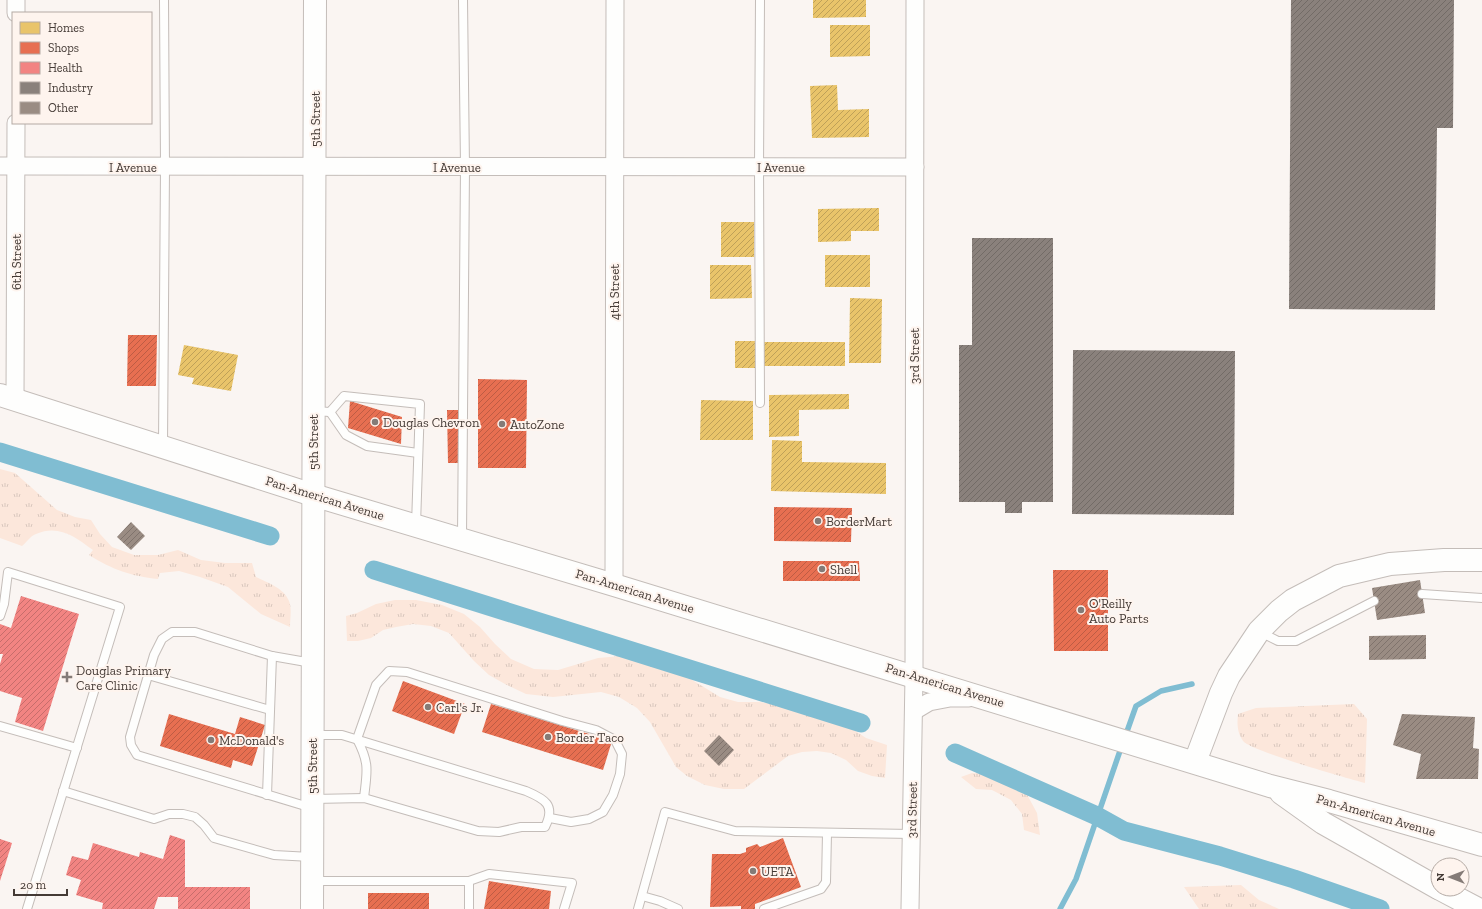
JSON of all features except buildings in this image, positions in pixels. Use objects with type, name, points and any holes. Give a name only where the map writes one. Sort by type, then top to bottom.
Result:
[{"type":"main road","name":"5th Street","points":[[312,909],[313,495],[322,411],[315,167],[315,0]]},
{"type":"main road","name":"Pan-American Avenue","points":[[8,398],[313,495],[987,698],[1270,786],[1329,801],[1482,845]]},
{"type":"main road","points":[[1195,762],[1225,685],[1259,631],[1279,611],[1293,600],[1339,576],[1390,564],[1444,560],[1482,560]]},
{"type":"main road","name":"Pan-American Avenue","points":[[1270,786],[1322,823],[1430,883]]},
{"type":"main road","name":"Pan-American Avenue","points":[[1456,897],[1478,909]]},
{"type":"street","points":[[16,0],[16,12]]},
{"type":"street","name":"4th Street","points":[[614,585],[615,0]]},
{"type":"street","name":"3rd Street","points":[[910,909],[914,711],[915,0]]},
{"type":"street","name":"6th Street","points":[[8,398],[8,166],[16,124]]},
{"type":"street","name":"I Avenue","points":[[8,166],[915,167]]},
{"type":"street","points":[[914,711],[930,702],[950,698],[987,698]]},
{"type":"lane","points":[[163,447],[165,167],[164,0]]},
{"type":"lane","points":[[462,539],[465,167],[464,0]]},
{"type":"lane","points":[[760,0],[760,403]]},
{"type":"lane","points":[[416,526],[420,404],[344,396],[322,411],[346,435],[367,446],[418,453]]},
{"type":"lane","points":[[0,616],[4,604],[8,572],[120,607],[27,909]]},
{"type":"lane","points":[[1422,594],[1482,598]]},
{"type":"lane","points":[[1259,631],[1278,641],[1296,641],[1374,601]]},
{"type":"lane","points":[[312,735],[342,735],[526,791],[540,797],[549,807],[550,818],[545,827],[521,827],[499,832],[478,831],[364,798],[312,804],[267,795],[136,755],[131,745],[130,737],[154,655],[162,639],[172,632],[195,632],[272,656],[313,663]]},
{"type":"lane","points":[[267,795],[272,656]]},
{"type":"lane","points":[[364,798],[367,768],[364,754],[356,739],[376,685],[388,671],[407,672],[562,721],[596,730],[615,740],[622,754],[620,774],[613,796],[603,812],[590,819],[571,822],[550,818]]},
{"type":"lane","points":[[148,675],[270,710]]},
{"type":"lane","points":[[0,726],[77,748]]},
{"type":"lane","points":[[64,791],[154,819],[169,814],[183,814],[195,817],[204,825],[214,838],[274,855],[312,857]]},
{"type":"lane","points":[[638,909],[665,812],[735,831],[912,834]]},
{"type":"lane","points":[[764,909],[821,889],[826,882],[827,833]]},
{"type":"lane","points":[[312,881],[469,881],[489,874],[572,883],[564,909]]},
{"type":"lane","points":[[469,881],[469,909]]},
{"type":"lane","points":[[642,896],[678,909]]},
{"type":"green space","points":[[0,469],[15,473],[57,510],[75,517],[91,520],[100,534],[112,547],[134,555],[158,555],[178,550],[201,560],[225,563],[252,563],[256,577],[280,589],[287,596],[291,614],[290,627],[261,614],[228,587],[200,577],[179,571],[160,573],[158,579],[131,574],[106,565],[89,555],[93,550],[66,533],[52,530],[44,531],[34,535],[22,546],[0,538]]},
{"type":"green space","points":[[395,600],[416,600],[442,605],[464,614],[480,627],[511,659],[534,669],[558,670],[598,658],[621,656],[641,659],[664,665],[684,675],[720,697],[738,702],[759,702],[804,708],[822,714],[842,722],[866,738],[887,745],[885,778],[872,776],[858,771],[846,760],[831,753],[817,751],[802,752],[788,756],[744,789],[724,789],[705,785],[687,776],[676,767],[650,722],[637,708],[619,697],[601,692],[553,697],[526,694],[489,675],[474,661],[449,633],[431,626],[413,624],[396,627],[383,630],[371,638],[358,641],[347,641],[346,616],[357,613],[376,604]]},
{"type":"green space","points":[[1354,704],[1367,719],[1365,783],[1300,764],[1263,751],[1243,741],[1239,731],[1238,714],[1256,708]]},
{"type":"green space","points":[[972,773],[997,775],[1024,789],[1037,813],[1040,835],[1024,830],[1022,814],[1011,800],[992,790],[976,789],[961,777]]},
{"type":"green space","points":[[1241,885],[1259,900],[1279,909],[1199,909],[1184,887]]},
{"type":"waterway","points":[[0,452],[270,536]]},
{"type":"waterway","points":[[374,570],[861,723]]},
{"type":"waterway","points":[[1125,737],[1136,706],[1161,691],[1192,684]]},
{"type":"waterway","points":[[1060,909],[1076,879],[1122,745]]},
{"type":"waterway","points":[[955,753],[1097,816],[1124,831],[1220,856],[1294,879],[1380,909]]},
{"type":"place","name":"Douglas Chevron","points":[[375,422]]},
{"type":"place","name":"AutoZone","points":[[502,424]]},
{"type":"place","name":"BorderMart","points":[[818,521]]},
{"type":"place","name":"Shell","points":[[822,569]]},
{"type":"place","name":"O'Reilly Auto Parts","points":[[1081,610]]},
{"type":"place","name":"Douglas Primary Care Clinic","points":[[67,677]]},
{"type":"place","name":"Carl's Jr.","points":[[428,707]]},
{"type":"place","name":"Border Taco","points":[[548,737]]},
{"type":"place","name":"McDonald's","points":[[211,740]]},
{"type":"place","name":"UETA","points":[[753,871]]}]
